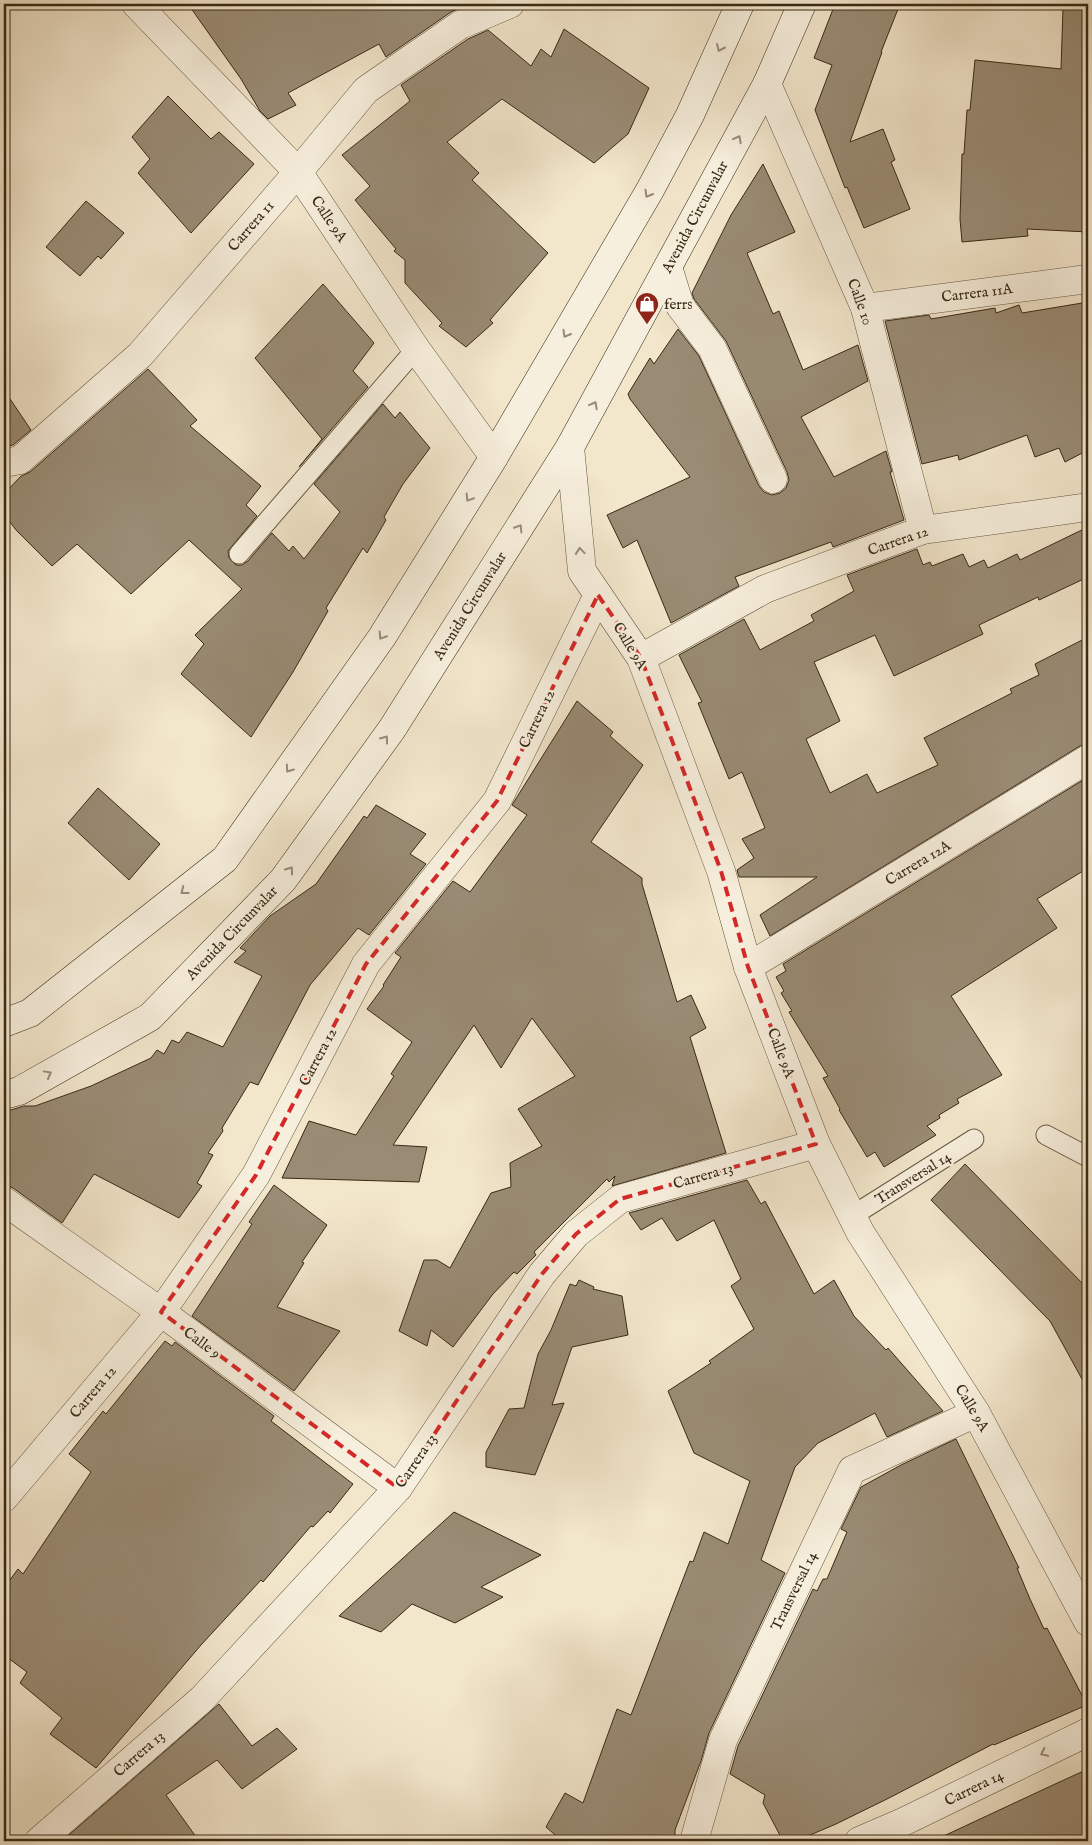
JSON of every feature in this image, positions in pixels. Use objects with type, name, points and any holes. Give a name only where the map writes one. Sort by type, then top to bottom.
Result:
[{"type":"street","name":"Calle 9A","points":[[136,4],[298,172],[416,348],[494,457]]},
{"type":"street","name":"Carrera 11","points":[[12,462],[140,355],[366,90],[460,25],[510,4]]},
{"type":"street","points":[[4,1023],[30,1013],[225,858],[382,637],[494,457],[650,190],[690,115],[740,4]]},
{"type":"street","name":"Avenida Circunvalar","points":[[4,1095],[19,1091],[150,1017],[283,880],[392,729],[570,448],[767,84],[802,4]]},
{"type":"street","name":"Calle 10","points":[[767,84],[865,308],[923,530]]},
{"type":"street","points":[[668,267],[680,306],[712,348],[773,479]]},
{"type":"street","name":"Carrera 11A","points":[[865,308],[1088,279]]},
{"type":"street","name":"Calle 9A","points":[[570,448],[582,571],[641,658],[721,871],[748,967],[816,1144],[860,1232],[976,1412],[1088,1622]]},
{"type":"street","points":[[4,486],[12,462]]},
{"type":"street","name":"Carrera 12","points":[[641,658],[765,589],[923,530],[1088,507]]},
{"type":"street","name":"Carrera 12","points":[[4,1498],[161,1312],[256,1175],[366,964],[497,801],[598,595]]},
{"type":"street","name":"Carrera 12A","points":[[748,967],[1088,759]]},
{"type":"street","name":"Carrera 13","points":[[39,1841],[202,1699],[398,1488],[542,1274],[576,1234],[620,1199],[816,1144]]},
{"type":"street","name":"Calle 9","points":[[4,1201],[161,1312],[398,1488]]},
{"type":"street","name":"Transversal 14","points":[[694,1841],[723,1740],[852,1470],[976,1412]]},
{"type":"street","name":"Carrera 14","points":[[859,1841],[907,1832],[1088,1732]]},
{"type":"lane","points":[[239,554],[416,348]]},
{"type":"lane","points":[[1046,1135],[1088,1157]]},
{"type":"lane","name":"Transversal 14","points":[[852,1216],[974,1140]]},
{"type":"highlighted area","points":[[598,595],[641,658],[721,871],[748,967],[816,1144],[620,1199],[576,1234],[542,1274],[398,1488],[161,1312],[256,1175],[366,964],[497,801]]},
{"type":"building","points":[[188,4],[456,4],[460,8],[451,12],[386,57],[379,44],[288,93],[296,105],[268,119],[260,111],[241,79]]},
{"type":"building","points":[[835,4],[900,4],[881,52],[850,142],[883,129],[895,160],[891,162],[910,209],[864,228],[847,187],[845,188],[815,110],[832,65],[814,58]]},
{"type":"building","points":[[1063,8],[1088,9],[1088,232],[1027,229],[1028,236],[962,242],[960,219],[962,154],[964,154],[967,110],[970,110],[975,60],[1061,69]]},
{"type":"building","points":[[564,29],[649,88],[628,134],[594,163],[502,99],[447,142],[479,173],[472,180],[548,253],[490,320],[493,323],[466,347],[439,326],[442,323],[405,283],[405,260],[394,251],[396,249],[355,200],[370,186],[342,155],[410,101],[401,85],[468,39],[488,30],[531,66],[541,49],[551,57]]},
{"type":"building","points":[[168,96],[211,139],[219,132],[254,164],[191,233],[138,173],[150,159],[132,137]]},
{"type":"building","points":[[763,164],[795,232],[747,253],[773,314],[779,311],[803,370],[858,345],[868,381],[801,417],[834,477],[886,451],[904,520],[833,547],[831,542],[735,577],[739,586],[671,623],[637,540],[623,548],[607,515],[690,477],[628,394],[650,358],[654,364],[678,329],[699,356],[759,486],[764,492],[772,495],[780,493],[786,488],[789,480],[726,341],[694,299],[692,293],[731,215]]},
{"type":"building","points":[[86,201],[124,233],[101,259],[98,256],[80,276],[46,247]]},
{"type":"building","points":[[323,284],[374,343],[353,371],[368,387],[299,467],[322,439],[255,358]]},
{"type":"building","points":[[1088,302],[1088,450],[1065,462],[1059,448],[1035,457],[1027,435],[959,460],[958,455],[922,464],[885,321],[929,315],[931,319],[995,308],[996,313],[1019,305],[1022,313]]},
{"type":"building","points":[[148,369],[197,420],[190,426],[261,486],[246,505],[257,516],[228,551],[229,558],[236,565],[242,565],[248,561],[272,533],[289,551],[293,546],[304,559],[340,512],[314,484],[383,404],[395,418],[400,412],[430,448],[403,484],[384,517],[386,520],[367,553],[363,548],[326,608],[328,611],[293,672],[251,737],[181,674],[204,644],[195,635],[242,589],[189,540],[131,594],[77,544],[52,566],[16,530],[4,514],[4,494],[21,476],[30,472]]},
{"type":"building","points":[[4,390],[31,430],[13,445],[4,447]]},
{"type":"building","points":[[1088,527],[1088,577],[1039,600],[1038,597],[979,625],[983,634],[894,676],[875,635],[814,662],[840,721],[806,739],[830,793],[867,774],[877,793],[938,765],[924,738],[1012,693],[1010,689],[1039,675],[1035,664],[1088,637],[1088,743],[1080,746],[770,936],[760,915],[817,877],[739,877],[737,870],[754,858],[742,839],[765,828],[742,772],[729,779],[698,703],[702,702],[679,655],[744,619],[760,650],[814,621],[811,615],[854,591],[847,575],[917,549],[923,565],[930,562],[932,566],[963,554],[969,567],[984,560],[988,568],[1017,554],[1020,560]]},
{"type":"building","points":[[577,701],[613,732],[610,736],[643,765],[591,842],[642,878],[642,884],[677,1002],[691,995],[706,1028],[690,1037],[726,1153],[612,1186],[615,1176],[609,1182],[607,1179],[534,1252],[536,1255],[517,1274],[514,1272],[493,1294],[453,1347],[431,1330],[427,1346],[399,1331],[424,1260],[437,1260],[450,1268],[491,1193],[511,1187],[510,1163],[542,1146],[518,1109],[575,1076],[532,1018],[501,1068],[474,1025],[393,1145],[427,1147],[419,1182],[282,1178],[309,1121],[356,1135],[394,1076],[391,1074],[412,1042],[367,1009],[384,986],[401,957],[395,953],[453,881],[470,892],[527,815],[512,805]]},
{"type":"building","points":[[1088,777],[1088,868],[1037,899],[1057,928],[951,996],[1002,1075],[957,1099],[959,1103],[939,1115],[940,1118],[927,1126],[936,1135],[884,1167],[875,1152],[867,1157],[839,1110],[823,1078],[828,1076],[789,1012],[792,1011],[781,993],[784,991],[776,977],[786,971],[783,964]]},
{"type":"building","points":[[98,788],[160,844],[129,880],[68,823]]},
{"type":"building","points":[[376,805],[426,834],[410,854],[426,864],[369,935],[358,928],[310,985],[258,1085],[250,1082],[222,1128],[223,1131],[208,1153],[213,1155],[197,1183],[202,1186],[179,1218],[94,1174],[62,1223],[13,1188],[4,1184],[4,1112],[24,1106],[35,1106],[91,1086],[151,1058],[157,1050],[164,1054],[172,1040],[179,1043],[187,1032],[223,1047],[262,976],[234,962],[246,951],[240,948],[270,916],[316,884],[364,816],[367,818]]},
{"type":"building","points":[[965,1164],[1088,1289],[1088,1390],[1050,1321],[931,1200]]},
{"type":"building","points":[[747,1180],[761,1204],[765,1201],[814,1294],[834,1280],[854,1316],[886,1350],[888,1348],[943,1411],[887,1437],[875,1413],[818,1443],[795,1467],[761,1560],[785,1573],[709,1733],[701,1761],[675,1830],[675,1841],[562,1841],[546,1827],[565,1793],[583,1803],[617,1709],[631,1715],[690,1561],[693,1562],[704,1532],[728,1544],[750,1481],[694,1453],[668,1391],[711,1363],[709,1361],[754,1329],[731,1286],[741,1279],[714,1220],[677,1241],[662,1218],[641,1230],[629,1213]]},
{"type":"building","points":[[274,1185],[327,1225],[302,1262],[304,1263],[277,1307],[340,1331],[294,1391],[192,1316],[252,1224],[249,1222]]},
{"type":"building","points":[[579,1280],[594,1287],[593,1289],[622,1296],[628,1335],[572,1347],[552,1405],[564,1403],[535,1475],[486,1467],[486,1452],[509,1409],[524,1408],[538,1354],[551,1330],[570,1284],[576,1286]]},
{"type":"building","points":[[165,1341],[172,1346],[175,1342],[274,1416],[271,1421],[353,1484],[330,1513],[328,1511],[313,1527],[311,1526],[263,1582],[261,1580],[201,1645],[96,1768],[50,1734],[62,1718],[20,1683],[27,1672],[4,1655],[4,1588],[18,1569],[23,1574],[91,1472],[69,1454],[103,1411],[106,1414]]},
{"type":"building","points":[[956,1439],[1019,1568],[1017,1568],[1044,1629],[1047,1628],[1087,1705],[993,1744],[836,1824],[796,1841],[783,1841],[763,1803],[765,1795],[730,1774],[738,1746],[813,1589],[817,1591],[823,1579],[827,1579],[847,1532],[841,1529],[861,1487],[901,1465]]},
{"type":"building","points":[[454,1512],[541,1555],[481,1587],[503,1597],[455,1623],[412,1604],[381,1632],[339,1616]]},
{"type":"building","points":[[219,1704],[252,1746],[277,1728],[297,1749],[242,1789],[217,1760],[166,1795],[199,1841],[62,1841]]},
{"type":"building","points":[[1088,1769],[1088,1841],[933,1841],[1053,1785]]},
{"type":"place","name":"ferrs","points":[[647,325]]}]
